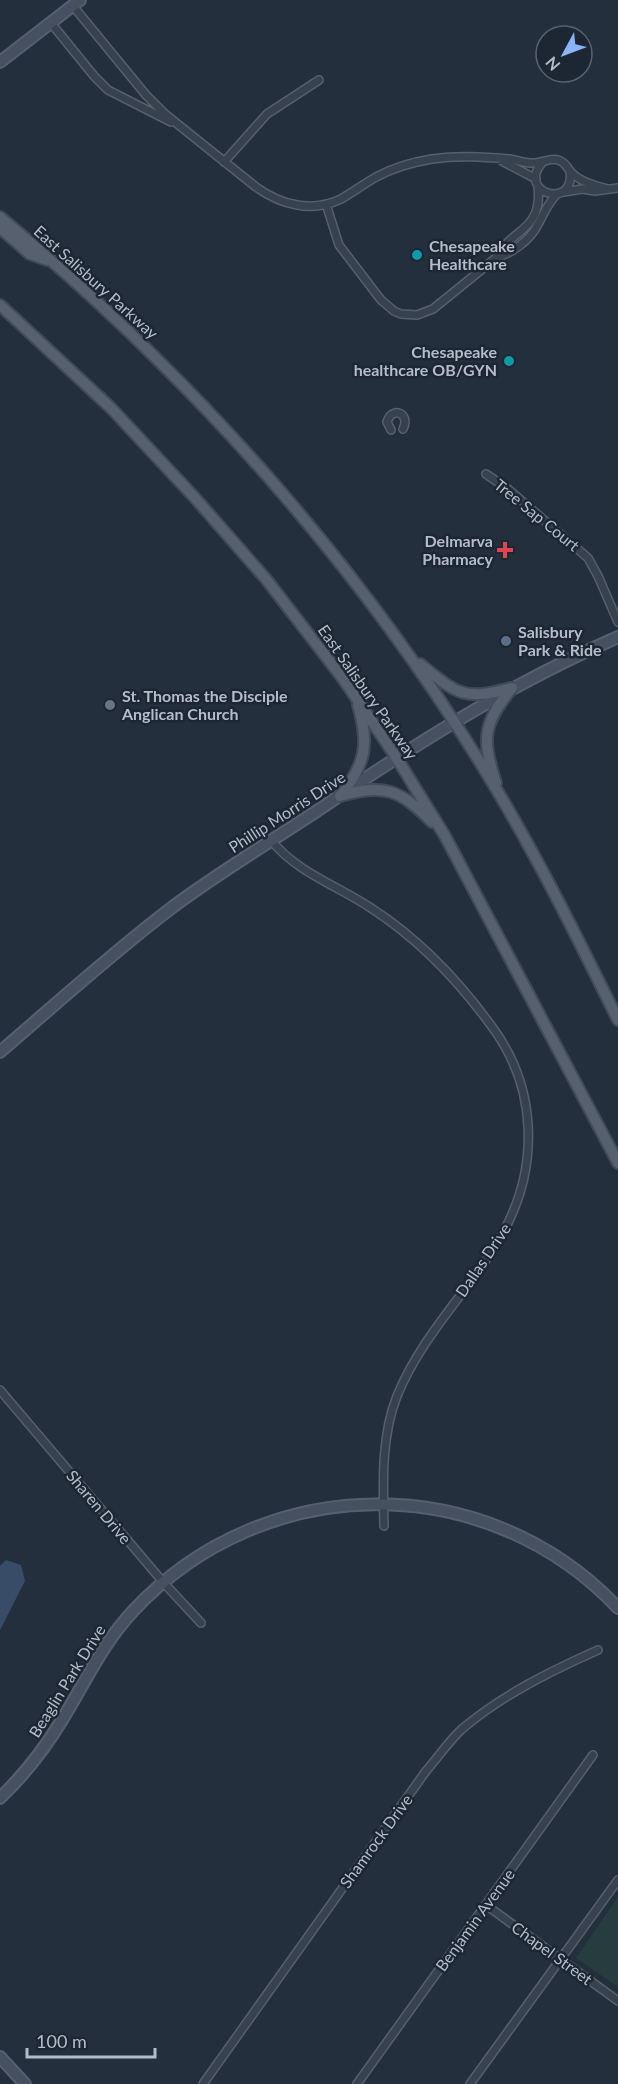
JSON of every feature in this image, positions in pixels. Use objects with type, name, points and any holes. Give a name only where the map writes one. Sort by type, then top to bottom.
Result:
[{"type":"main road","name":"East Salisbury Parkway","points":[[0,217],[150,351],[237,442],[326,547],[409,655],[501,797],[559,901],[618,1020]]},
{"type":"main road","points":[[0,228],[30,254],[53,262]]},
{"type":"main road","name":"East Salisbury Parkway","points":[[0,305],[111,408],[196,499],[291,610],[355,696],[445,836],[618,1163]]},
{"type":"main road","points":[[409,655],[437,679],[465,694],[484,694],[512,688]]},
{"type":"main road","points":[[501,797],[486,742],[490,720],[512,688]]},
{"type":"main road","points":[[340,796],[358,771],[364,747],[363,725],[355,696]]},
{"type":"main road","points":[[340,796],[363,789],[398,794],[409,800],[445,836]]},
{"type":"street","points":[[0,63],[76,3],[146,95],[181,127],[276,200],[304,206],[339,200],[399,167],[425,160],[462,156],[542,163],[556,159],[563,162],[570,172],[588,183],[608,189]]},
{"type":"street","points":[[51,23],[108,90],[181,127]]},
{"type":"street","points":[[224,162],[267,114],[319,81]]},
{"type":"street","points":[[497,159],[537,182],[545,193],[618,188]]},
{"type":"street","points":[[326,204],[339,245],[381,300],[401,314],[417,315],[433,309],[497,257],[501,249],[524,230],[532,220],[538,204],[536,173],[542,163]]},
{"type":"street","points":[[497,257],[506,255],[531,235],[548,204],[570,183],[570,172]]},
{"type":"street","points":[[391,430],[387,425],[387,418],[397,412],[405,417],[406,423],[403,429]]},
{"type":"street","name":"Tree Sap Court","points":[[486,474],[508,489],[588,558],[618,622]]},
{"type":"street","name":"Phillip Morris Drive","points":[[0,1052],[133,938],[187,897],[271,840],[396,757],[512,688],[571,658],[618,638]]},
{"type":"street","name":"Dallas Drive","points":[[271,840],[291,861],[397,925],[442,966],[502,1040],[516,1071],[525,1103],[528,1149],[525,1177],[509,1225],[423,1348],[401,1386],[392,1410],[387,1440],[384,1526]]},
{"type":"street","name":"Sharen Drive","points":[[0,1390],[163,1582],[201,1623]]},
{"type":"street","name":"Beaglin Park Drive","points":[[0,1798],[48,1743],[91,1667],[112,1636],[134,1610],[163,1582],[214,1546],[263,1524],[323,1508],[383,1504],[408,1505],[445,1511],[481,1521],[540,1547],[574,1568],[618,1608]]},
{"type":"street","name":"Shamrock Drive","points":[[203,2084],[426,1771],[453,1738],[477,1717],[515,1693],[563,1666],[598,1650]]},
{"type":"street","name":"Benjamin Avenue","points":[[357,2084],[593,1755]]},
{"type":"street","points":[[470,2084],[618,1880]]},
{"type":"street","name":"Chapel Street","points":[[486,1905],[618,2001]]},
{"type":"street","points":[[0,2057],[25,2084]]},
{"type":"green space","points":[[618,1897],[618,1987],[576,1958]]},
{"type":"water","points":[[6,1560],[21,1565],[25,1581],[0,1630],[0,1566]]},
{"type":"place","name":"Chesapeake Healthcare","points":[[417,255]]},
{"type":"place","name":"Chesapeake healthcare OB/GYN","points":[[509,361]]},
{"type":"place","name":"Delmarva Pharmacy","points":[[505,550]]},
{"type":"place","name":"Salisbury Park & Ride","points":[[506,641]]},
{"type":"place","name":"St. Thomas the Disciple Anglican Church","points":[[110,705]]}]
